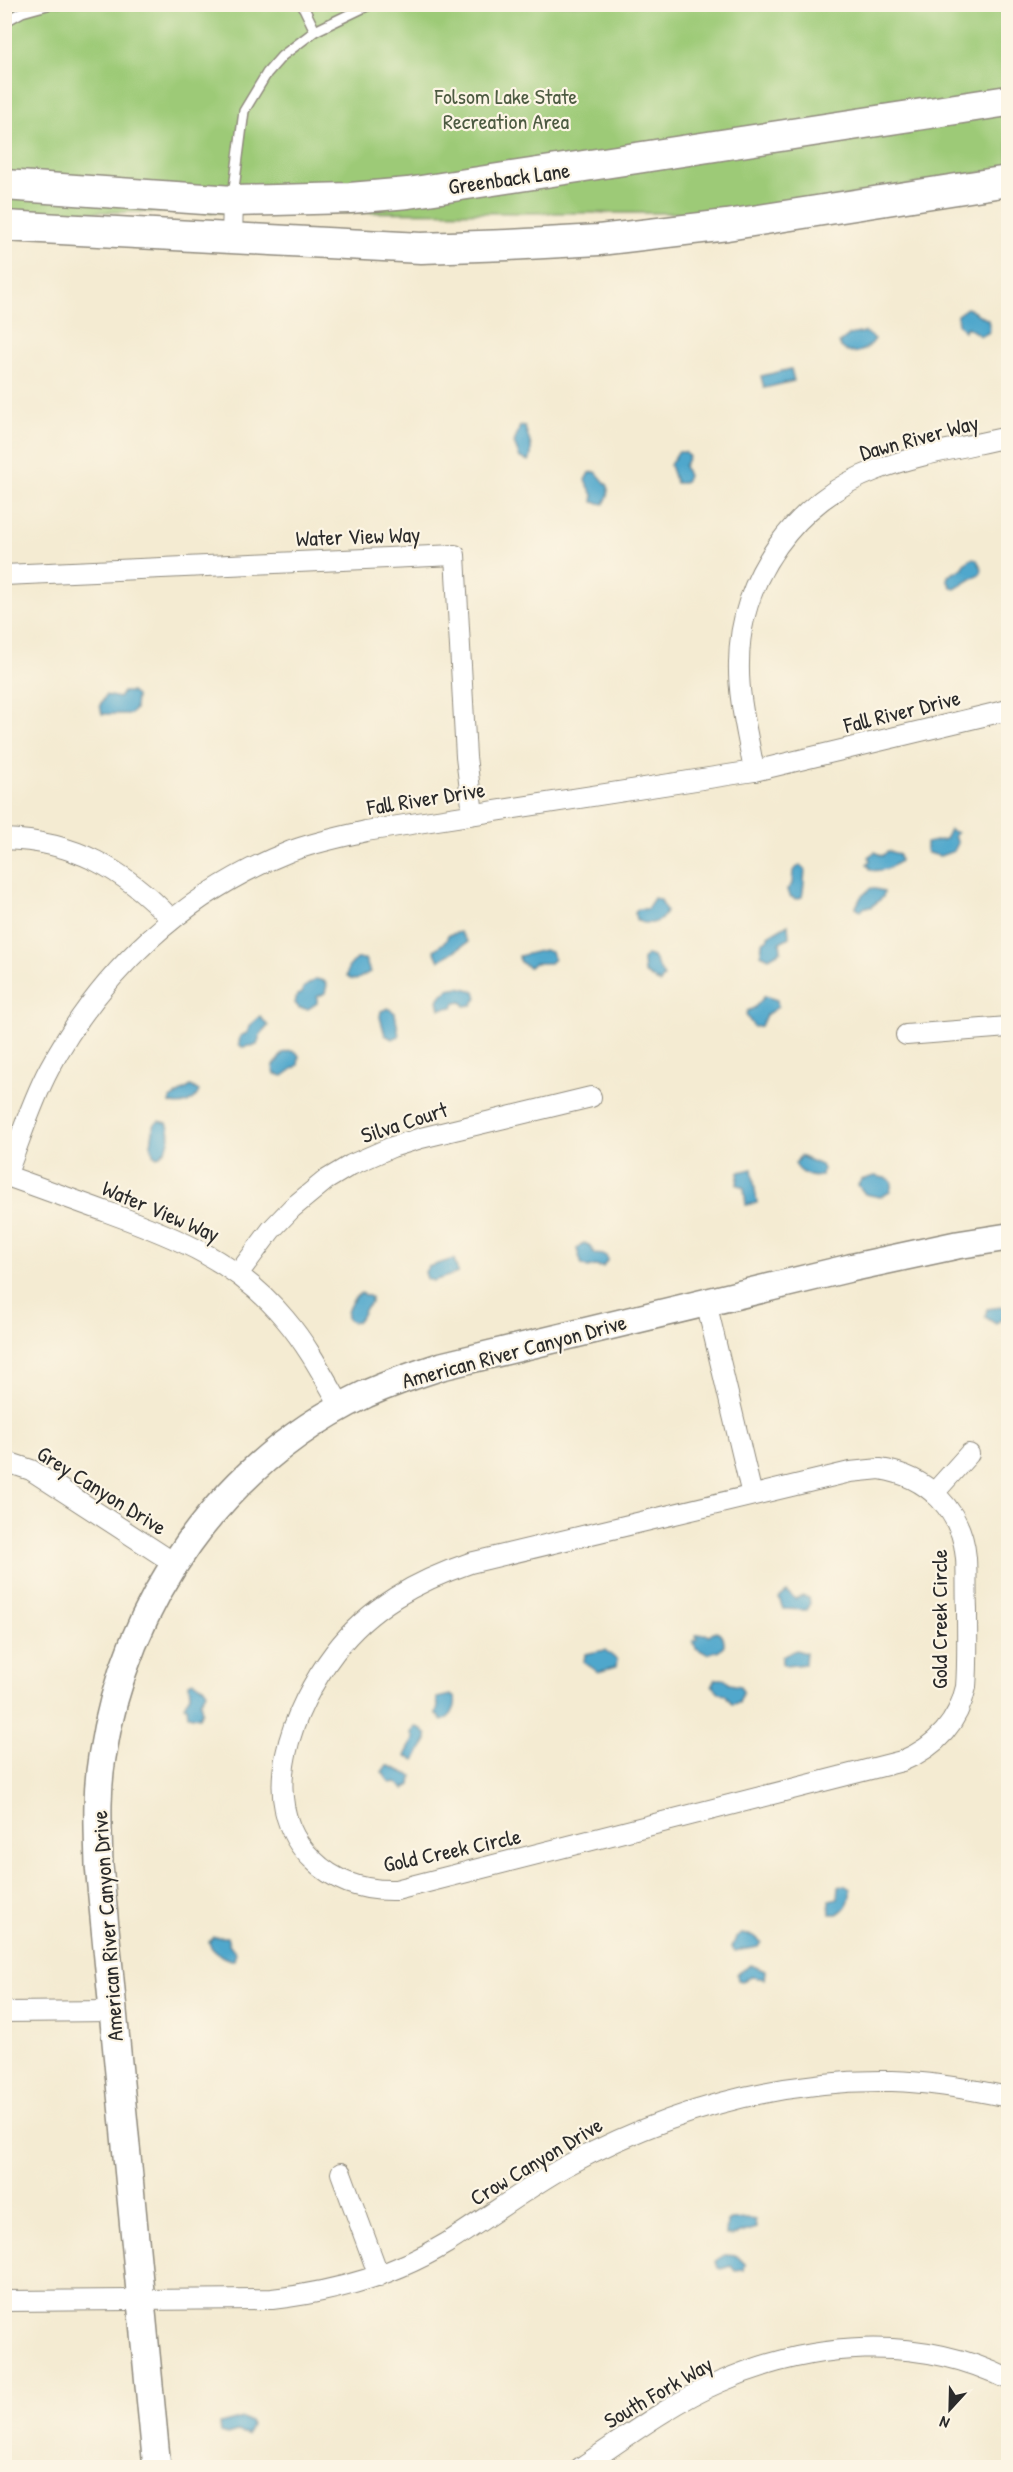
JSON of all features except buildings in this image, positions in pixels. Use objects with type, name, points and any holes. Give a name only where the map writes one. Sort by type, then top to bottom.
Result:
[{"type":"main road","name":"Greenback Lane","points":[[4,185],[233,201],[350,198],[408,193],[1008,101]]},
{"type":"main road","points":[[4,226],[421,248],[599,240],[727,225],[1008,181]]},
{"type":"main road","name":"American River Canyon Drive","points":[[157,2468],[99,1865],[97,1808],[101,1759],[110,1710],[124,1663],[151,1602],[174,1563],[195,1533],[227,1496],[262,1462],[302,1431],[341,1407],[396,1381],[442,1366],[849,1268],[957,1245],[1008,1237]]},
{"type":"street","points":[[232,238],[233,201]]},
{"type":"street","name":"Dawn River Way","points":[[754,771],[740,694],[739,649],[744,620],[753,592],[765,565],[781,540],[823,498],[857,478],[903,461],[1008,437]]},
{"type":"street","name":"Water View Way","points":[[4,575],[455,555],[466,757],[473,814]]},
{"type":"street","name":"Fall River Drive","points":[[5,1175],[35,1099],[71,1030],[98,992],[129,957],[171,920],[234,877],[291,851],[366,831],[754,771],[1008,710]]},
{"type":"street","points":[[4,839],[47,843],[76,851],[103,863],[128,879],[151,898],[171,920]]},
{"type":"street","points":[[906,1035],[1008,1027]]},
{"type":"street","name":"Silva Court","points":[[238,1274],[271,1230],[292,1208],[326,1180],[351,1165],[392,1147],[421,1138],[591,1097]]},
{"type":"street","name":"Water View Way","points":[[5,1175],[183,1241],[238,1274],[284,1318],[313,1356],[341,1407]]},
{"type":"street","points":[[706,1302],[752,1495]]},
{"type":"street","points":[[934,1492],[969,1454]]},
{"type":"street","name":"Grey Canyon Drive","points":[[4,1461],[31,1470],[174,1563]]},
{"type":"street","name":"Gold Creek Circle","points":[[871,1469],[909,1476],[934,1492],[953,1515],[966,1557],[968,1670],[963,1701],[953,1721],[939,1739],[915,1756],[890,1764],[404,1889],[379,1890],[348,1884],[320,1867],[308,1856],[291,1828],[282,1797],[288,1748],[293,1730],[315,1681],[336,1651],[374,1612],[428,1579],[470,1563],[752,1495],[871,1469]]},
{"type":"street","points":[[4,2012],[113,2011]]},
{"type":"street","name":"Crow Canyon Drive","points":[[4,2301],[272,2299],[311,2294],[350,2286],[411,2263],[446,2244],[564,2167],[626,2136],[668,2119],[734,2099],[795,2087],[874,2081],[952,2086],[1008,2097]]},
{"type":"street","points":[[341,2173],[379,2276]]},
{"type":"street","name":"South Fork Way","points":[[580,2468],[684,2400],[747,2371],[794,2357],[833,2350],[887,2348],[918,2351],[949,2357],[1008,2379]]},
{"type":"lane","points":[[4,22],[22,12],[51,4]]},
{"type":"lane","points":[[302,4],[315,31]]},
{"type":"lane","points":[[233,201],[232,190],[244,111],[267,73],[282,56],[315,31],[371,4]]},
{"type":"green space","name":"Folsom Lake State Recreation Area","points":[[5,5],[1008,5],[1008,168],[748,213],[5,212]]},
{"type":"water","points":[[967,308],[988,320],[990,329],[988,333],[981,336],[967,327],[964,331],[958,324],[957,315]]},
{"type":"water","points":[[865,332],[875,339],[864,350],[850,352],[841,347],[839,343],[849,335]]},
{"type":"water","points":[[791,369],[794,381],[764,388],[761,376]]},
{"type":"water","points":[[520,426],[525,427],[530,444],[529,461],[520,458],[514,443]]},
{"type":"water","points":[[678,452],[685,452],[689,457],[684,466],[688,476],[684,483],[676,483],[670,465]]},
{"type":"water","points":[[596,472],[608,486],[608,496],[604,504],[593,502],[593,495],[585,480],[589,473]]},
{"type":"water","points":[[973,558],[977,560],[982,569],[981,573],[955,589],[952,588],[947,580],[948,576],[963,568],[964,564]]},
{"type":"water","points":[[123,692],[131,692],[136,696],[135,709],[131,714],[102,714],[100,705],[106,695],[119,698]]},
{"type":"water","points":[[950,830],[957,833],[954,836],[958,843],[954,851],[940,856],[928,853],[926,843],[945,839]]},
{"type":"water","points":[[888,851],[899,854],[900,861],[886,869],[871,870],[867,864],[870,861],[869,856],[875,852],[882,856]]},
{"type":"water","points":[[800,865],[805,870],[803,890],[802,897],[796,899],[789,896],[787,890],[792,884],[793,871]]},
{"type":"water","points":[[871,888],[884,891],[883,897],[871,907],[858,910],[856,907],[861,897]]},
{"type":"water","points":[[654,898],[661,900],[666,912],[664,916],[653,923],[636,920],[635,913],[638,909],[647,909]]},
{"type":"water","points":[[788,924],[789,937],[780,942],[781,951],[769,958],[761,954],[762,943],[768,939],[768,936]]},
{"type":"water","points":[[460,932],[468,942],[439,961],[434,950],[446,941],[448,935]]},
{"type":"water","points":[[544,950],[551,952],[554,959],[550,963],[535,963],[529,967],[520,962],[519,956]]},
{"type":"water","points":[[647,955],[653,957],[664,977],[660,983],[644,973],[643,960]]},
{"type":"water","points":[[356,959],[365,959],[370,972],[356,980],[347,976],[348,968]]},
{"type":"water","points":[[316,979],[324,981],[327,985],[325,993],[317,997],[317,1003],[308,1009],[299,1008],[295,1003],[297,995]]},
{"type":"water","points":[[459,987],[475,991],[477,998],[472,1005],[465,1006],[462,1002],[455,1003],[453,1007],[440,1009],[438,1000],[442,994],[448,989]]},
{"type":"water","points":[[765,996],[777,1000],[778,1007],[766,1015],[761,1026],[754,1027],[746,1015],[747,1011],[754,1008]]},
{"type":"water","points":[[388,1008],[395,1013],[399,1036],[392,1039],[385,1035],[380,1017],[381,1011]]},
{"type":"water","points":[[260,1016],[268,1026],[260,1035],[257,1045],[242,1047],[239,1044],[240,1036],[247,1033],[251,1024]]},
{"type":"water","points":[[296,1052],[299,1056],[298,1065],[283,1076],[275,1074],[273,1067],[283,1053]]},
{"type":"water","points":[[191,1086],[199,1091],[191,1101],[179,1105],[170,1103],[170,1099]]},
{"type":"water","points":[[159,1121],[167,1123],[170,1137],[167,1146],[157,1157],[153,1154],[151,1144],[154,1125]]},
{"type":"water","points":[[800,1156],[821,1165],[822,1175],[810,1176],[800,1170],[795,1164]]},
{"type":"water","points":[[752,1169],[757,1203],[746,1205],[744,1188],[737,1184],[739,1172]]},
{"type":"water","points":[[875,1176],[889,1179],[892,1183],[890,1192],[880,1197],[865,1194],[858,1185],[861,1180]]},
{"type":"water","points":[[584,1243],[591,1246],[594,1254],[605,1255],[608,1259],[603,1267],[588,1268],[582,1265],[577,1249]]},
{"type":"water","points":[[454,1259],[458,1273],[433,1281],[427,1279],[425,1272],[428,1267]]},
{"type":"water","points":[[361,1293],[371,1297],[371,1303],[354,1322],[347,1319],[347,1315],[353,1301]]},
{"type":"water","points":[[1008,1306],[1008,1323],[1001,1319],[996,1324],[985,1317],[987,1309]]},
{"type":"water","points":[[787,1592],[795,1599],[803,1596],[809,1598],[810,1603],[806,1610],[783,1609],[779,1598]]},
{"type":"water","points":[[716,1631],[722,1635],[724,1640],[724,1645],[719,1650],[707,1654],[696,1648],[693,1641],[697,1639],[696,1635],[709,1636]]},
{"type":"water","points":[[605,1650],[617,1660],[616,1667],[598,1672],[584,1662],[585,1654]]},
{"type":"water","points":[[796,1650],[806,1653],[805,1664],[786,1666],[782,1663],[782,1656]]},
{"type":"water","points":[[715,1679],[724,1679],[730,1684],[740,1686],[743,1691],[739,1703],[732,1704],[725,1694],[720,1693],[712,1685]]},
{"type":"water","points":[[193,1681],[205,1688],[207,1692],[200,1702],[202,1711],[199,1717],[188,1715],[187,1707],[184,1706],[190,1695],[189,1683]]},
{"type":"water","points":[[450,1695],[455,1698],[454,1708],[451,1715],[442,1721],[436,1714],[437,1698]]},
{"type":"water","points":[[415,1727],[420,1728],[427,1735],[427,1740],[415,1760],[405,1756],[414,1738],[412,1733]]},
{"type":"water","points":[[387,1765],[412,1776],[411,1785],[404,1789],[396,1782],[390,1783],[382,1772]]},
{"type":"water","points":[[844,1885],[850,1889],[847,1904],[837,1914],[830,1914],[829,1900],[838,1898],[839,1887]]},
{"type":"water","points":[[742,1934],[754,1936],[761,1942],[758,1947],[735,1951],[732,1947],[736,1938]]},
{"type":"water","points":[[213,1937],[227,1937],[236,1953],[234,1960],[223,1957],[212,1949],[209,1942]]},
{"type":"water","points":[[751,1965],[765,1971],[764,1979],[752,1977],[742,1981],[738,1980],[737,1974]]},
{"type":"water","points":[[755,2220],[756,2228],[732,2236],[726,2235],[727,2222]]},
{"type":"water","points":[[725,2255],[737,2256],[745,2264],[744,2270],[735,2271],[731,2266],[718,2268],[716,2261]]},
{"type":"water","points":[[243,2418],[250,2422],[251,2426],[247,2435],[237,2432],[227,2435],[221,2433],[220,2424]]}]
